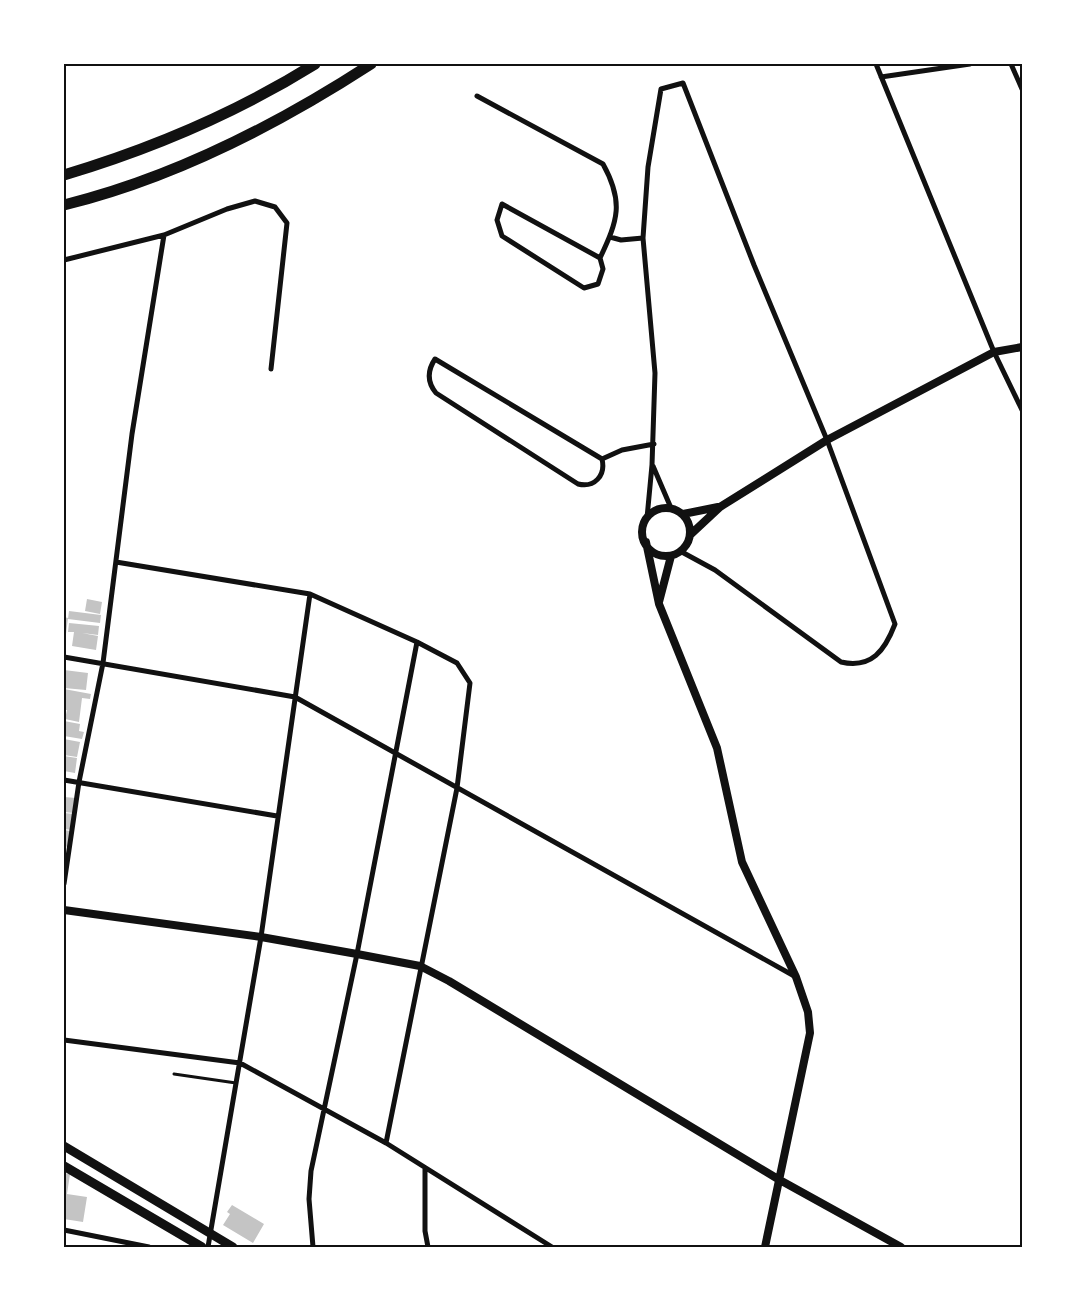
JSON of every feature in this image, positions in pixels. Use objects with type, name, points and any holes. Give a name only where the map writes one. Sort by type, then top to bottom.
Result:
[{"type":"highway","points":[[64,175],[185,131],[315,64]]},
{"type":"highway","points":[[64,205],[153,177],[230,144],[301,108],[371,64]]},
{"type":"main road","points":[[64,1146],[233,1247]]},
{"type":"main road","points":[[64,1166],[202,1247]]},
{"type":"street","points":[[876,64],[994,352],[1022,410]]},
{"type":"street","points":[[881,77],[970,64]]},
{"type":"street","points":[[1011,64],[1022,89]]},
{"type":"street","points":[[680,551],[715,570],[841,662],[856,665],[875,656],[887,645],[895,624],[827,440],[754,265],[683,83],[661,89],[648,167],[643,238],[655,372],[654,444],[644,532],[659,604],[717,748],[742,862],[796,977],[808,1012],[810,1033],[765,1247]]},
{"type":"street","points":[[477,96],[603,164],[614,183],[618,204],[615,226],[600,258],[603,269],[598,284],[584,288],[502,236],[497,220],[502,204],[600,258]]},
{"type":"street","points":[[64,260],[164,235],[227,209],[255,201],[275,207],[287,223],[271,369]]},
{"type":"street","points":[[64,884],[79,782],[103,664],[132,434],[164,235]]},
{"type":"street","points":[[610,237],[632,241],[643,238]]},
{"type":"street","points":[[646,542],[649,549],[657,555],[671,556],[680,551],[690,535],[720,507],[827,440],[994,352],[1022,347]]},
{"type":"street","points":[[435,359],[602,459],[603,472],[596,482],[590,485],[578,484],[436,393],[429,380],[431,365],[435,359]]},
{"type":"street","points":[[602,459],[622,450],[654,444]]},
{"type":"street","points":[[652,465],[671,508]]},
{"type":"street","points":[[682,514],[720,507]]},
{"type":"street","points":[[647,518],[661,508],[671,508],[682,514],[690,528],[690,535]]},
{"type":"street","points":[[659,604],[671,556]]},
{"type":"street","points":[[116,562],[310,594],[417,642],[457,663],[470,683],[457,788],[386,1143]]},
{"type":"street","points":[[208,1247],[261,937],[310,594]]},
{"type":"street","points":[[313,1247],[309,1199],[311,1171],[357,954],[417,642]]},
{"type":"street","points":[[64,657],[295,697],[796,977]]},
{"type":"street","points":[[64,780],[277,816]]},
{"type":"street","points":[[64,910],[261,937],[420,966],[449,981],[778,1179],[900,1247]]},
{"type":"street","points":[[64,1040],[240,1063],[386,1143],[552,1247]]},
{"type":"street","points":[[425,1168],[425,1231],[428,1247]]},
{"type":"street","points":[[64,1230],[149,1247]]},
{"type":"street","points":[[541,1241],[544,1247]]},
{"type":"lane","points":[[174,1074],[237,1084]]},
{"type":"building","points":[[87,599],[102,602],[100,614],[85,611]]},
{"type":"building","points":[[69,611],[101,615],[100,623],[68,619]]},
{"type":"building","points":[[64,617],[68,618],[65,642],[64,642]]},
{"type":"building","points":[[69,623],[99,626],[98,635],[82,633],[98,636],[96,650],[72,646],[74,632],[68,632]]},
{"type":"building","points":[[64,670],[88,673],[86,690],[64,688]]},
{"type":"building","points":[[64,689],[91,694],[90,699],[82,698],[79,722],[65,719],[67,710],[64,710]]},
{"type":"building","points":[[64,721],[80,724],[79,731],[84,732],[82,739],[64,736]]},
{"type":"building","points":[[64,739],[80,742],[77,757],[64,755]]},
{"type":"building","points":[[64,756],[77,758],[75,773],[64,771]]},
{"type":"building","points":[[64,797],[76,798],[74,813],[64,812]]},
{"type":"building","points":[[64,813],[74,814],[72,830],[64,829]]},
{"type":"building","points":[[64,830],[70,831],[68,847],[64,846]]},
{"type":"building","points":[[64,1173],[70,1174],[67,1194],[87,1197],[83,1222],[64,1219]]},
{"type":"building","points":[[232,1205],[264,1224],[253,1243],[223,1225],[230,1214],[227,1212]]}]
